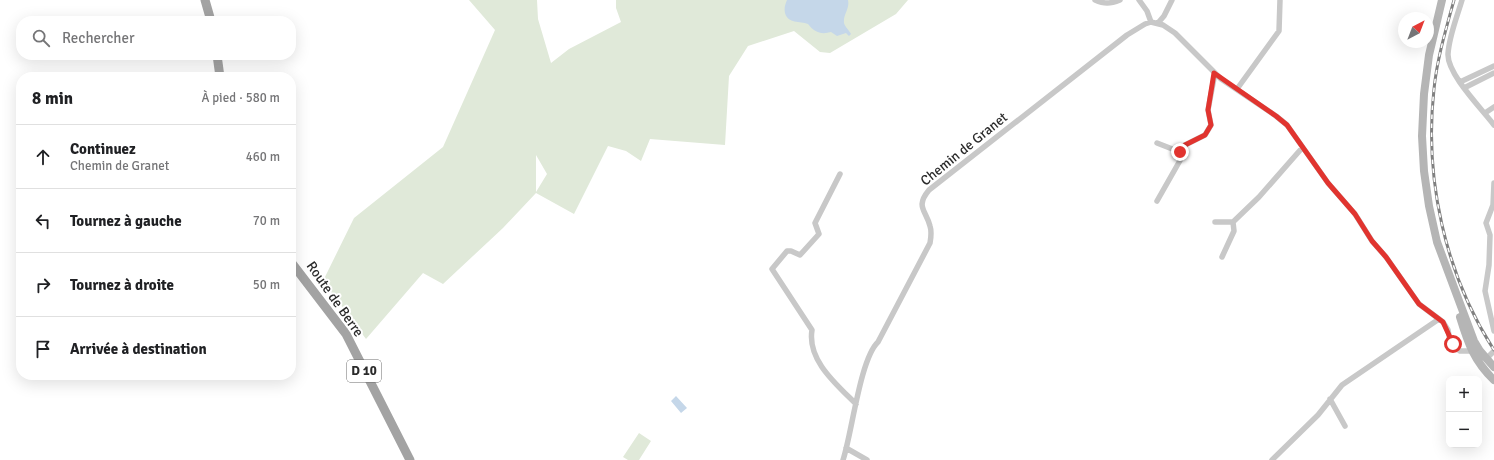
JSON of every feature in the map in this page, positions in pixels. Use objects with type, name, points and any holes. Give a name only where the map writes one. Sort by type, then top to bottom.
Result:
[{"type":"main road","points":[[205,0],[210,16]]},
{"type":"main road","points":[[218,60],[219,72]]},
{"type":"main road","name":"Route de Berre","points":[[296,269],[346,334],[410,460]]},
{"type":"street","points":[[1095,0],[1102,4],[1120,0]]},
{"type":"street","points":[[1138,0],[1146,11],[1151,22],[1163,25],[1175,33],[1214,73],[1287,125],[1328,183],[1355,214],[1372,241],[1386,257],[1419,304],[1440,319],[1446,326],[1450,341],[1456,348],[1464,352],[1475,349]]},
{"type":"street","points":[[1158,23],[1172,0]]},
{"type":"street","points":[[1237,89],[1279,31],[1280,0]]},
{"type":"street","points":[[1442,0],[1428,66],[1424,94],[1422,136],[1424,171],[1429,206],[1437,242],[1444,260],[1453,296],[1480,365],[1494,380]]},
{"type":"street","points":[[1462,0],[1449,44],[1448,55],[1450,65],[1464,88],[1494,125]]},
{"type":"street","name":"Chemin de Granet","points":[[843,460],[860,385],[871,350],[878,342],[930,243],[932,234],[922,207],[924,196],[929,190],[1126,35],[1144,24],[1151,22]]},
{"type":"street","points":[[1460,82],[1494,66]]},
{"type":"street","points":[[1180,152],[1185,145],[1205,135],[1211,125],[1208,110],[1214,73]]},
{"type":"street","points":[[1464,88],[1494,73]]},
{"type":"street","points":[[1485,112],[1492,106],[1494,107]]},
{"type":"street","points":[[1157,143],[1180,152]]},
{"type":"street","points":[[1215,222],[1233,222],[1259,197],[1302,148]]},
{"type":"street","points":[[1157,201],[1182,157],[1180,152]]},
{"type":"street","points":[[840,174],[815,223],[819,234],[800,255],[787,251],[772,269],[812,330],[810,341],[823,370],[856,404]]},
{"type":"street","points":[[1494,184],[1494,205],[1486,223],[1492,233],[1492,264],[1486,291],[1494,331]]},
{"type":"street","points":[[1222,257],[1234,231],[1233,222]]},
{"type":"street","points":[[1272,460],[1318,415],[1342,385],[1440,319]]},
{"type":"street","points":[[1475,349],[1494,367]]},
{"type":"street","points":[[1480,365],[1494,351]]},
{"type":"street","points":[[1330,400],[1345,426]]},
{"type":"street","points":[[846,448],[867,460]]},
{"type":"green space","points":[[469,0],[537,0],[538,19],[551,63],[569,49],[621,22],[616,8],[616,0],[908,0],[896,14],[830,53],[820,52],[794,31],[748,46],[729,76],[725,145],[650,139],[641,161],[626,151],[608,146],[574,214],[536,193],[503,228],[443,284],[423,273],[366,339],[323,281],[354,218],[443,147],[495,30]],"holes":[[[536,155],[547,174],[536,192]]]},
{"type":"green space","points":[[639,433],[651,441],[639,460],[628,460],[623,457]]},
{"type":"water","points":[[787,0],[848,0],[844,23],[851,34],[849,36],[846,33],[837,36],[831,32],[821,33],[815,31],[808,24],[791,21],[785,13]]},
{"type":"water","points":[[676,396],[687,408],[681,413],[671,401]]},
{"type":"railway","points":[[1454,0],[1435,78],[1432,123],[1432,157],[1442,224],[1451,257],[1463,290],[1477,321],[1494,350]]},
{"type":"route","points":[[1180,152],[1185,145],[1205,135],[1211,125],[1208,110],[1214,73],[1287,125],[1328,183],[1355,214],[1372,241],[1386,257],[1419,304],[1443,322],[1448,330],[1450,341],[1453,344]]}]
